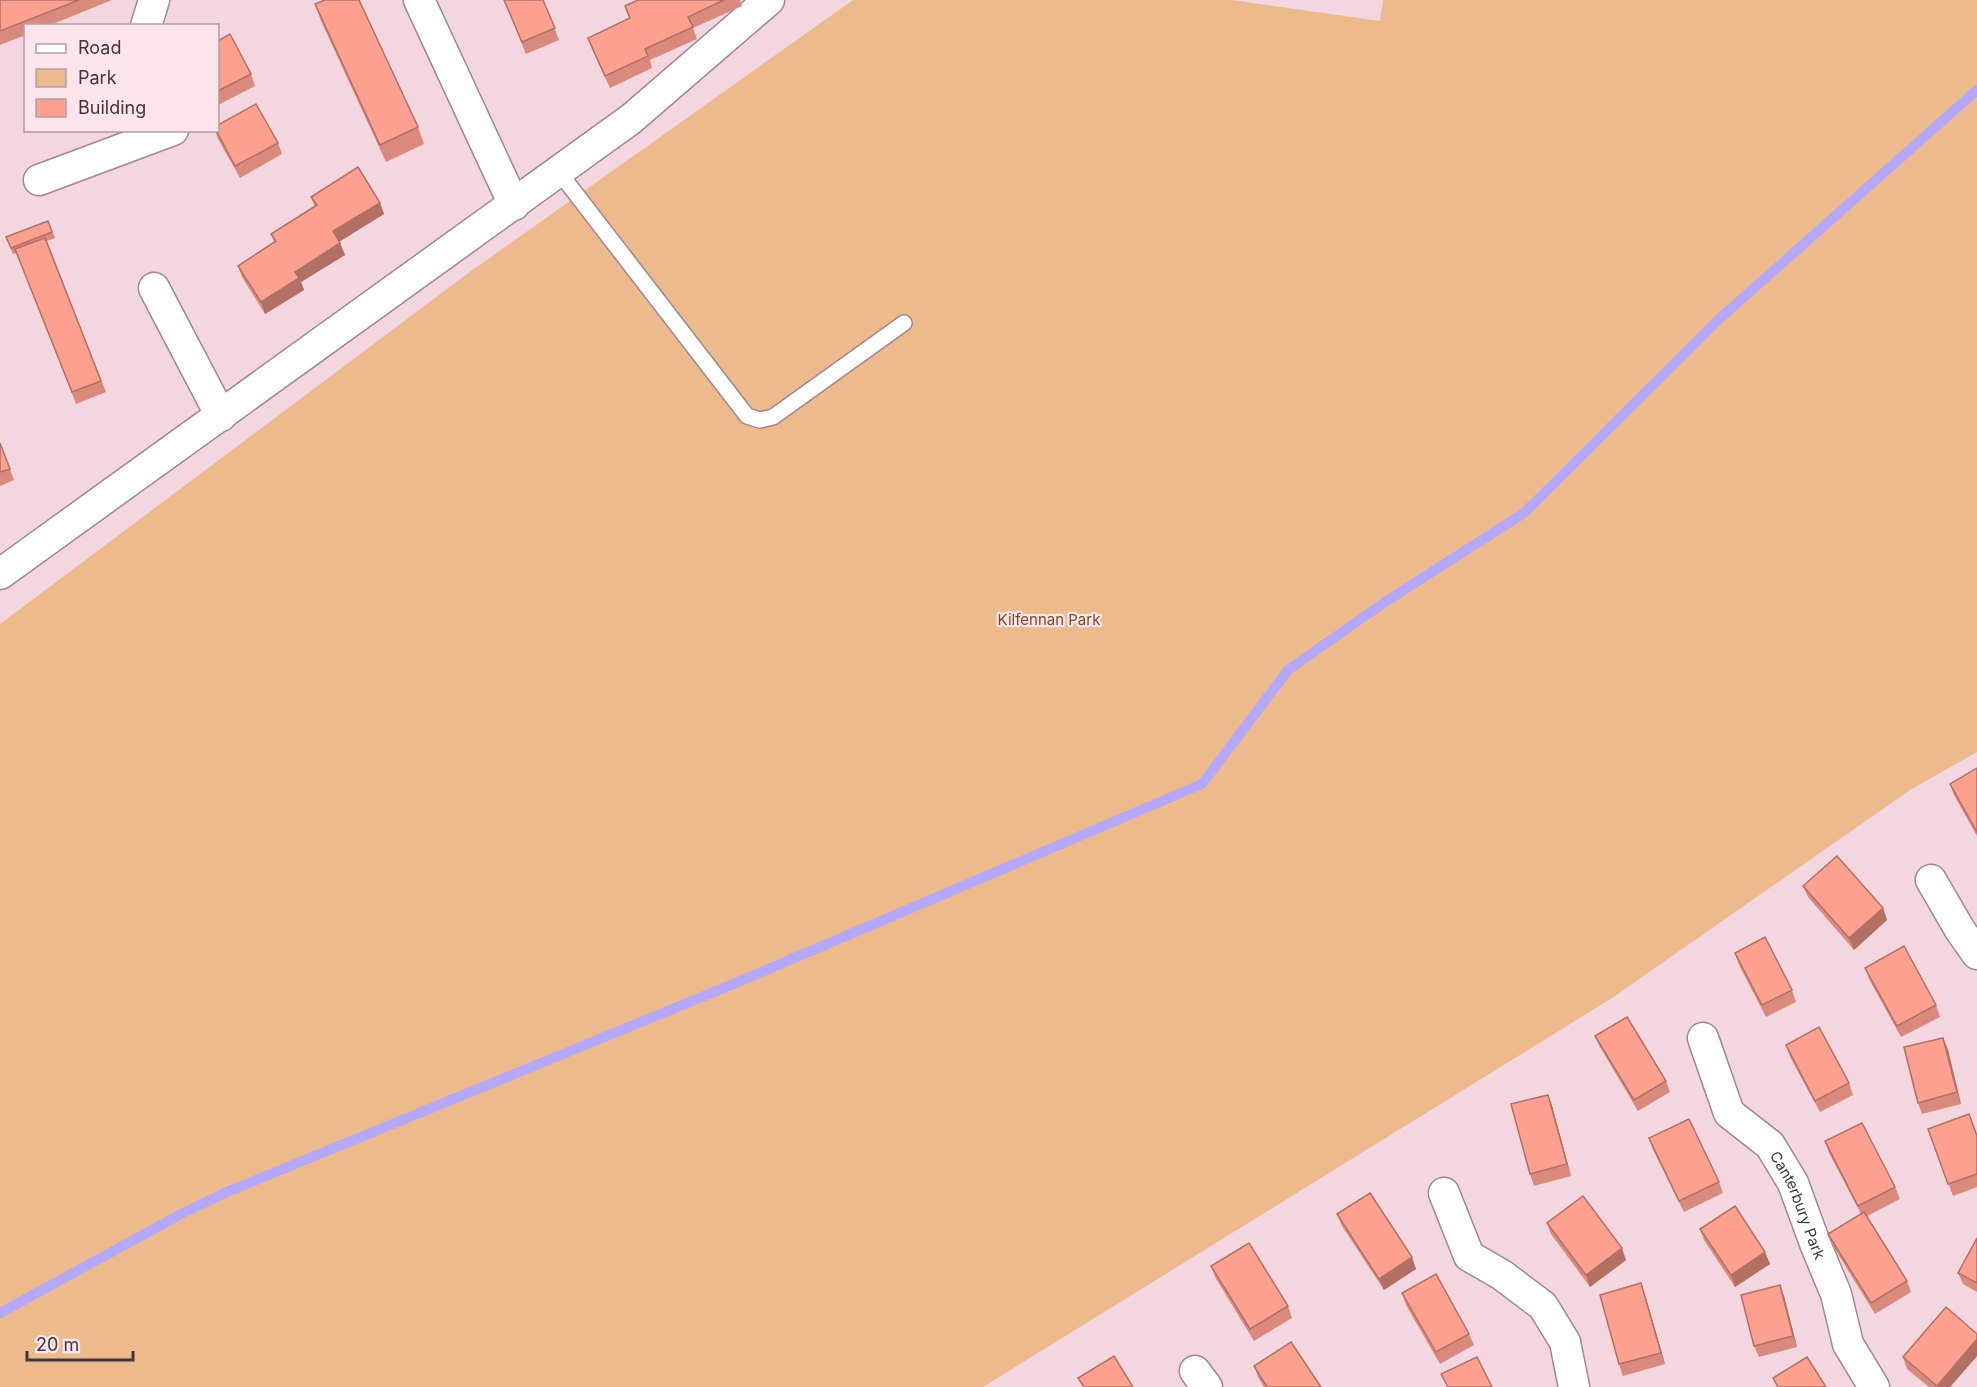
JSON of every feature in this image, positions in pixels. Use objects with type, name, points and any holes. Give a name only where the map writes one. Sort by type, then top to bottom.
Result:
[{"type":"street","points":[[147,24],[154,0]]},
{"type":"street","points":[[419,0],[514,205]]},
{"type":"street","points":[[0,574],[631,119],[769,0]]},
{"type":"street","points":[[39,180],[168,132]]},
{"type":"street","points":[[154,288],[221,416]]},
{"type":"street","points":[[1931,880],[1977,954]]},
{"type":"street","name":"Canterbury Park","points":[[1703,1038],[1729,1113],[1770,1145],[1793,1183],[1836,1294],[1848,1344],[1874,1387]]},
{"type":"street","points":[[1444,1192],[1470,1256],[1502,1275],[1543,1306],[1565,1342],[1574,1387]]},
{"type":"lane","points":[[559,172],[747,416],[760,420],[773,417],[904,323]]},
{"type":"green space","name":"Kilfennan Park","points":[[853,0],[1232,0],[1380,21],[1383,0],[1977,0],[1977,752],[1910,790],[1612,998],[983,1387],[0,1387],[0,624],[467,274]]},
{"type":"building","points":[[0,0],[79,0],[0,31]]},
{"type":"building","points":[[325,0],[359,0],[418,127],[380,145],[315,4]]},
{"type":"building","points":[[504,0],[543,0],[555,28],[522,42]]},
{"type":"building","points":[[638,0],[724,0],[688,17],[693,27],[645,49],[648,56],[605,76],[588,38],[630,18],[625,6]]},
{"type":"building","points":[[230,34],[251,74],[219,90],[219,40]]},
{"type":"building","points":[[256,104],[278,143],[235,166],[217,132],[219,132],[219,124]]},
{"type":"building","points":[[358,167],[380,203],[333,231],[340,243],[295,272],[299,278],[261,302],[238,266],[276,241],[271,234],[317,205],[311,197]]},
{"type":"building","points":[[48,221],[52,232],[11,248],[6,237]]},
{"type":"building","points":[[45,238],[101,381],[72,392],[15,249]]},
{"type":"building","points":[[0,443],[10,469],[0,472]]},
{"type":"building","points":[[1977,768],[1977,832],[1950,784]]},
{"type":"building","points":[[1837,856],[1883,908],[1849,938],[1803,886]]},
{"type":"building","points":[[1765,937],[1792,990],[1762,1005],[1735,953]]},
{"type":"building","points":[[1904,946],[1936,1005],[1897,1026],[1865,968]]},
{"type":"building","points":[[1627,1017],[1666,1081],[1634,1100],[1595,1036]]},
{"type":"building","points":[[1819,1027],[1849,1083],[1815,1101],[1786,1045]]},
{"type":"building","points":[[1943,1038],[1957,1092],[1918,1103],[1904,1047]]},
{"type":"building","points":[[1548,1095],[1567,1164],[1530,1174],[1511,1104]]},
{"type":"building","points":[[1969,1114],[1977,1136],[1977,1174],[1948,1184],[1928,1129]]},
{"type":"building","points":[[1689,1119],[1719,1182],[1679,1201],[1649,1138]]},
{"type":"building","points":[[1862,1123],[1895,1187],[1858,1206],[1825,1141]]},
{"type":"building","points":[[1370,1193],[1412,1257],[1379,1279],[1337,1214]]},
{"type":"building","points":[[1583,1196],[1622,1248],[1586,1275],[1547,1223]]},
{"type":"building","points":[[1735,1206],[1765,1252],[1731,1275],[1700,1229]]},
{"type":"building","points":[[1864,1212],[1907,1281],[1871,1303],[1828,1234]]},
{"type":"building","points":[[1977,1238],[1977,1283],[1958,1273]]},
{"type":"building","points":[[1249,1243],[1288,1306],[1250,1329],[1211,1266]]},
{"type":"building","points":[[1436,1274],[1469,1334],[1436,1352],[1402,1293]]},
{"type":"building","points":[[1641,1283],[1661,1353],[1619,1364],[1600,1295]]},
{"type":"building","points":[[1780,1285],[1793,1336],[1754,1346],[1741,1295]]},
{"type":"building","points":[[1946,1307],[1977,1334],[1977,1339],[1937,1386],[1903,1357]]},
{"type":"building","points":[[1291,1342],[1321,1387],[1267,1387],[1254,1366]]},
{"type":"building","points":[[1114,1356],[1133,1387],[1084,1387],[1078,1378]]},
{"type":"building","points":[[1477,1357],[1492,1387],[1448,1387],[1441,1374]]},
{"type":"building","points":[[1807,1357],[1826,1387],[1778,1387],[1773,1378]]},
{"type":"waterway","points":[[0,1313],[183,1213],[227,1192],[731,985],[1202,784],[1288,670],[1385,602],[1524,513],[1717,321],[1977,90]]}]
